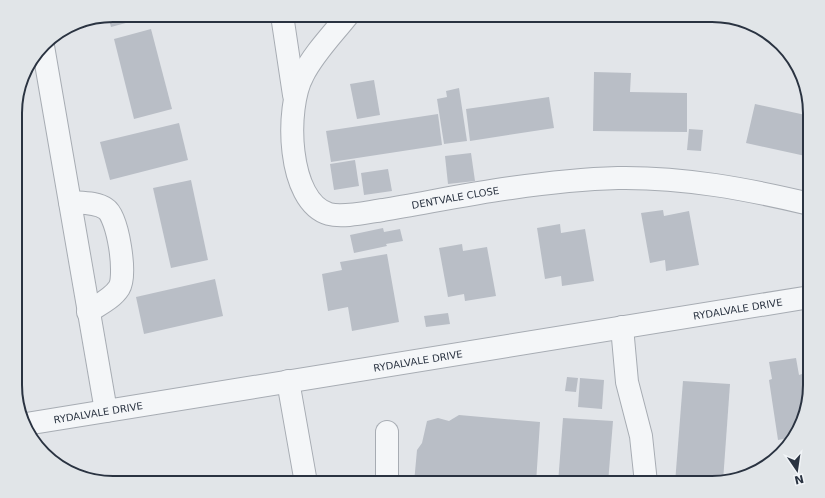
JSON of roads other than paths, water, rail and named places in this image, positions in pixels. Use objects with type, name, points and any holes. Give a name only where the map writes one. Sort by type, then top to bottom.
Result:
[{"type":"street","points":[[283,22],[294,95]]},
{"type":"street","name":"DENTVALE CLOSE","points":[[343,22],[302,75],[294,95],[294,157],[302,188],[314,206],[330,214],[358,214],[510,188],[619,178],[697,182],[757,191],[803,202]]},
{"type":"street","points":[[44,54],[106,411]]},
{"type":"street","points":[[70,202],[96,205],[106,209],[113,217],[121,258],[122,275],[120,287],[113,296],[88,312]]},
{"type":"street","name":"RYDALVALE DRIVE","points":[[30,423],[803,298]]},
{"type":"street","points":[[622,327],[627,382],[641,436],[645,476]]},
{"type":"street","points":[[288,381],[305,476]]},
{"type":"street","points":[[387,432],[387,476]]}]
